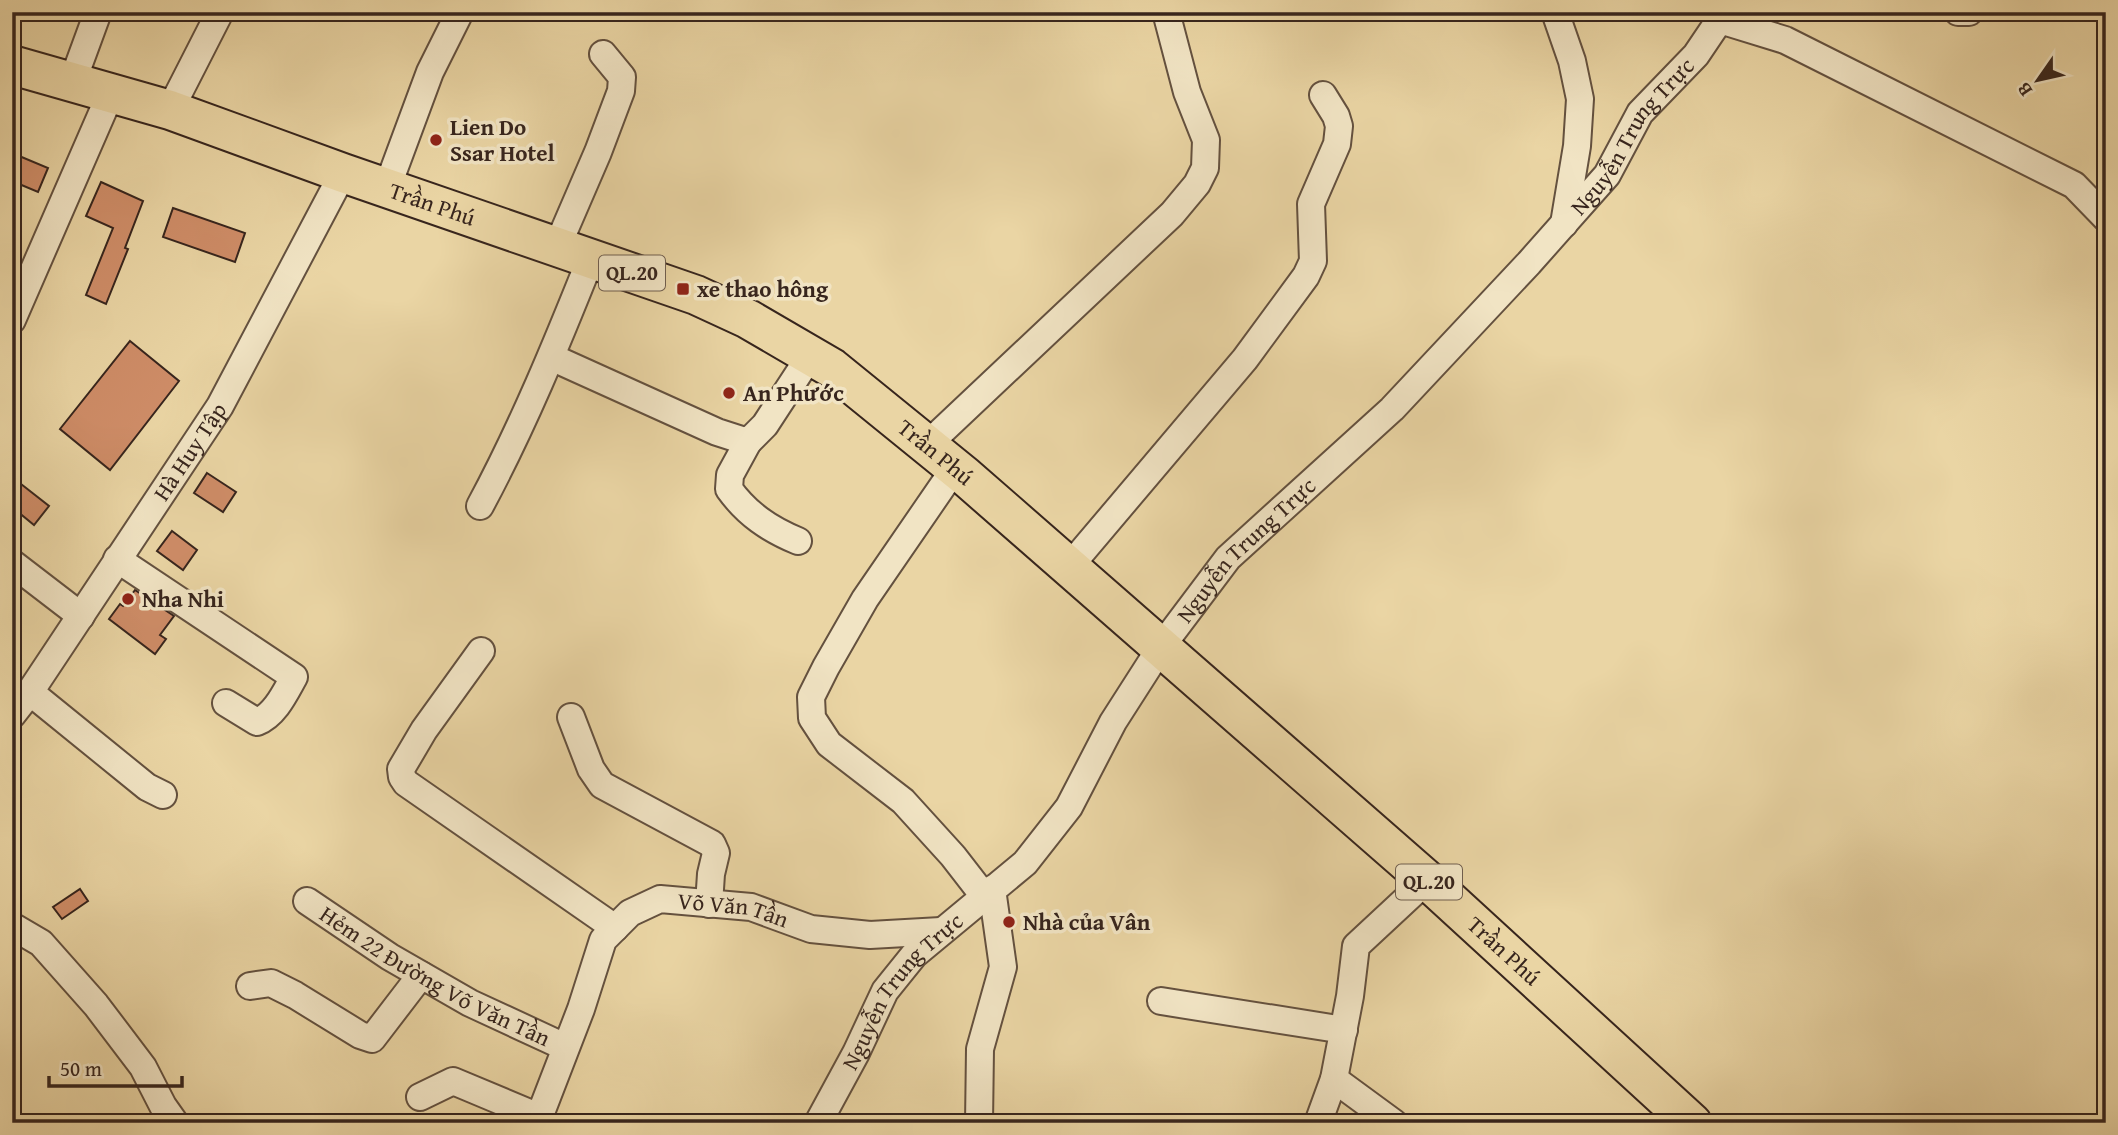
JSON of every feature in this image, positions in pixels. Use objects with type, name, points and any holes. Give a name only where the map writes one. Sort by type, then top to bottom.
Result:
[{"type":"highway","name":"Trần Phú","points":[[12,65],[170,110],[696,295],[748,319],[832,368],[1069,567],[1427,880],[1692,1123]]},
{"type":"street","points":[[72,83],[98,12]]},
{"type":"street","points":[[170,110],[220,12]]},
{"type":"street","points":[[387,188],[430,72],[460,12]]},
{"type":"street","points":[[979,1123],[980,1049],[1003,967],[988,893],[903,801],[829,744],[812,718],[811,697],[941,457],[1172,214],[1197,184],[1205,169],[1206,140],[1187,92],[1166,12]]},
{"type":"street","points":[[1555,12],[1572,61],[1580,99],[1577,146],[1564,224]]},
{"type":"street","points":[[1958,12],[1969,12]]},
{"type":"street","points":[[1722,16],[1785,40],[2074,185],[2106,218]]},
{"type":"street","name":"Nguyễn Trung Trực","points":[[817,1123],[856,1053],[885,990],[914,955],[1025,863],[1069,807],[1113,722],[1161,647],[1228,558],[1392,409],[1564,224],[1607,175],[1640,113],[1696,55],[1722,16]]},
{"type":"street","points":[[480,506],[511,448],[551,357],[574,253],[621,91],[622,77],[603,54]]},
{"type":"street","points":[[12,320],[110,94]]},
{"type":"street","points":[[1069,567],[1245,359],[1306,276],[1313,261],[1311,204],[1337,144],[1339,126],[1323,95]]},
{"type":"street","name":"Hà Huy Tập","points":[[12,715],[220,406],[343,173]]},
{"type":"street","points":[[798,541],[751,515],[729,489],[730,475],[748,442],[765,425],[810,356]]},
{"type":"street","points":[[551,357],[717,432],[748,442]]},
{"type":"street","points":[[117,559],[295,677],[278,704],[264,719],[257,722],[226,704]]},
{"type":"street","points":[[12,563],[81,616]]},
{"type":"street","points":[[481,651],[424,730],[401,769],[402,777],[406,783],[615,928]]},
{"type":"street","points":[[30,692],[148,788],[163,795]]},
{"type":"street","points":[[571,717],[590,769],[602,785],[712,844],[716,853],[709,904]]},
{"type":"street","points":[[1318,1123],[1334,1079],[1350,996],[1356,946],[1427,880]]},
{"type":"street","name":"Võ Văn Tần","points":[[538,1120],[603,940],[630,912],[660,899],[751,907],[811,929],[870,935],[941,931]]},
{"type":"street","name":"Hẻm 22 Đường Võ Văn Tần","points":[[307,901],[390,957],[470,1003],[565,1047]]},
{"type":"street","points":[[12,926],[41,943],[96,1004],[143,1067],[163,1107],[175,1123]]},
{"type":"street","points":[[250,986],[271,983],[360,1035],[372,1039],[421,975]]},
{"type":"street","points":[[1161,1001],[1344,1030]]},
{"type":"street","points":[[1334,1079],[1394,1123]]},
{"type":"street","points":[[420,1097],[453,1081],[538,1120]]},
{"type":"building","points":[[12,153],[48,168],[38,192],[12,181]]},
{"type":"building","points":[[101,182],[143,201],[125,248],[128,249],[106,304],[86,295],[113,228],[86,216]]},
{"type":"building","points":[[173,208],[245,233],[235,262],[163,237]]},
{"type":"building","points":[[130,341],[179,381],[110,470],[60,429]]},
{"type":"building","points":[[207,473],[236,492],[223,512],[194,493]]},
{"type":"building","points":[[21,484],[49,506],[34,525],[12,507],[12,496]]},
{"type":"building","points":[[172,531],[197,550],[183,570],[157,551]]},
{"type":"building","points":[[135,590],[174,616],[160,635],[166,639],[155,654],[109,619]]},
{"type":"building","points":[[80,889],[88,901],[62,919],[53,907]]},
{"type":"place","name":"Lien Do Ssar Hotel","points":[[436,140]]},
{"type":"place","name":"xe thao hông","points":[[683,289]]},
{"type":"place","name":"An Phước","points":[[729,393]]},
{"type":"place","name":"Nha Nhi","points":[[128,599]]},
{"type":"place","name":"Nhà của Vân","points":[[1009,922]]}]
